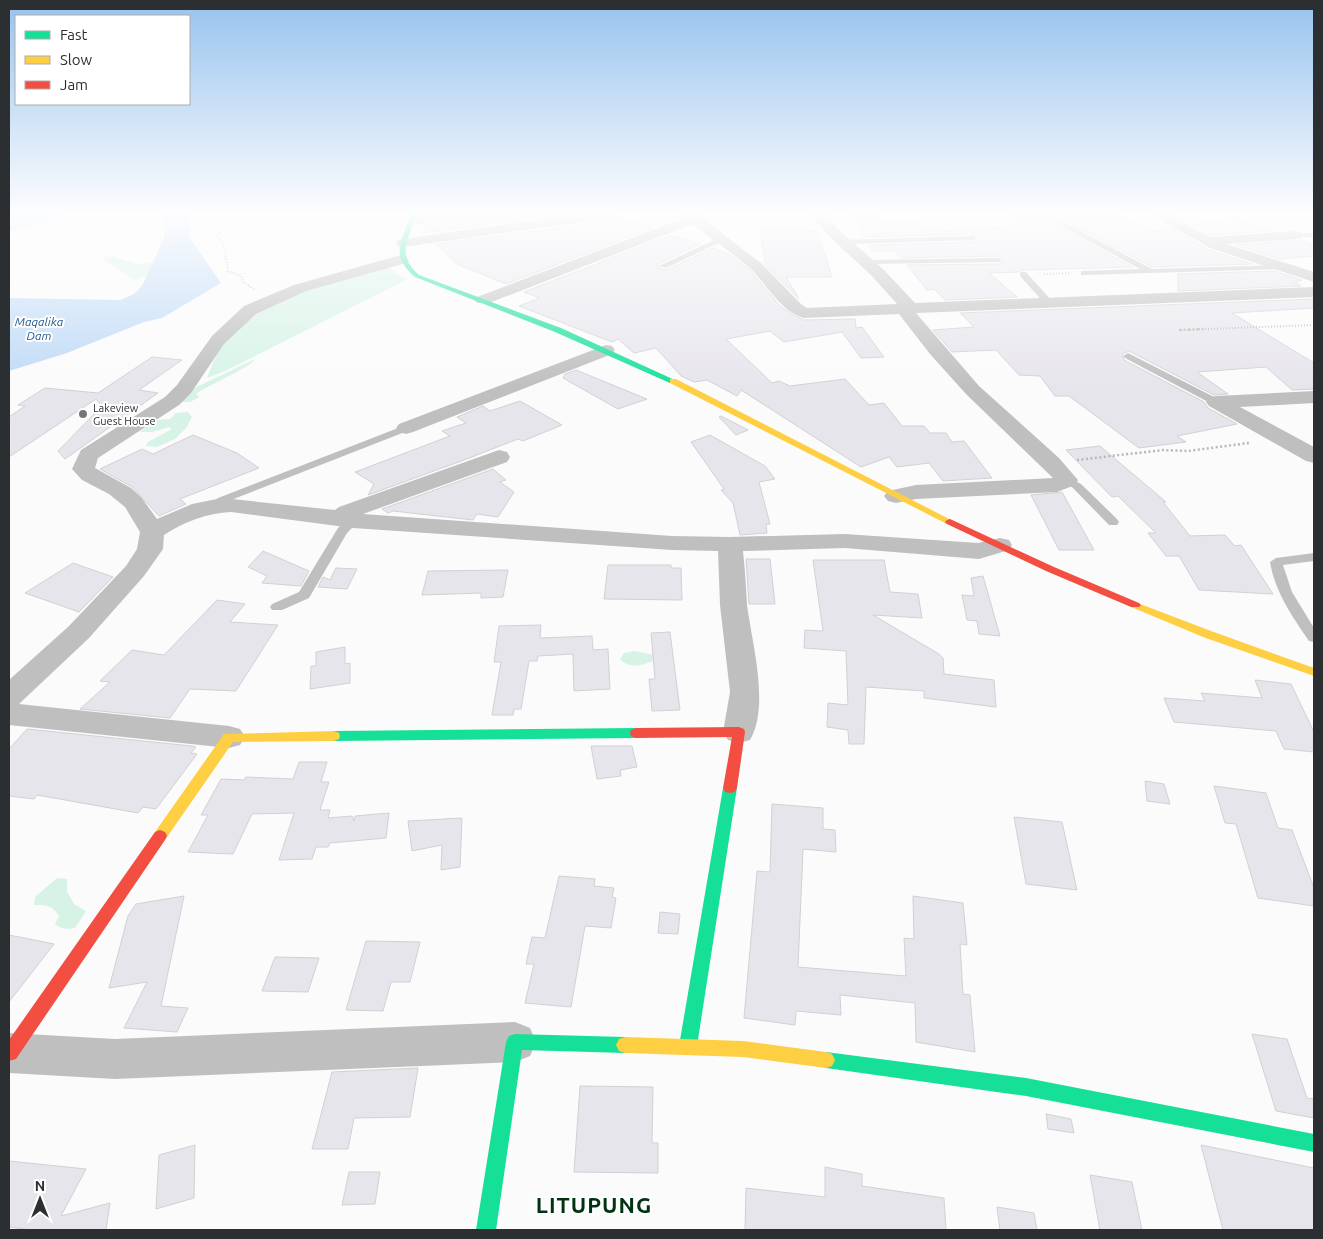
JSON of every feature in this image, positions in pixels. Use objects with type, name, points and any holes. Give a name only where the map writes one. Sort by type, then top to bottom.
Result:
[{"type":"main road","points":[[410,272],[606,350],[692,391],[896,496],[1115,597],[1314,672]]},
{"type":"main road","points":[[10,1053],[229,738],[739,732],[688,1046]]},
{"type":"main road","points":[[486,1230],[515,1042],[743,1049],[1026,1087],[1314,1143]]},
{"type":"street","points":[[9,697],[78,632],[135,571],[150,549],[152,532],[137,508],[119,490],[87,474],[83,469],[89,455],[172,400],[184,389],[218,340],[250,310],[279,296],[354,272]]},
{"type":"street","points":[[483,300],[554,272]]},
{"type":"street","points":[[762,272],[799,311],[816,313],[1314,292]]},
{"type":"street","points":[[876,272],[907,308],[922,333],[997,414],[1054,463],[1067,480],[1058,485],[916,492],[896,496]]},
{"type":"street","points":[[1293,272],[1314,278]]},
{"type":"street","points":[[406,428],[606,350]]},
{"type":"street","points":[[1216,402],[1314,397]]},
{"type":"street","points":[[1216,402],[1314,456]]},
{"type":"street","points":[[347,519],[347,512],[499,457]]},
{"type":"street","points":[[152,532],[164,524],[218,505],[347,519],[672,543],[730,544],[845,541],[979,551],[1000,545]]},
{"type":"street","points":[[730,544],[734,605],[745,692],[739,732]]},
{"type":"street","points":[[9,712],[12,715],[45,719],[229,738]]},
{"type":"street","points":[[10,1053],[115,1059],[515,1042]]},
{"type":"lane","points":[[1084,273],[1110,272]]},
{"type":"lane","points":[[1023,274],[1049,303]]},
{"type":"lane","points":[[1128,356],[1216,402]]},
{"type":"lane","points":[[218,505],[222,500],[406,428]]},
{"type":"lane","points":[[1067,480],[1077,486],[1113,522]]},
{"type":"lane","points":[[277,607],[304,595],[342,531],[347,519]]},
{"type":"lane","points":[[1314,558],[1276,562],[1278,574],[1299,615],[1314,638]]},
{"type":"path","points":[[230,272],[241,276],[243,282],[256,290],[279,296]]},
{"type":"path","points":[[1023,274],[1084,273]]},
{"type":"path","points":[[1179,330],[1314,325]]},
{"type":"path","points":[[1054,463],[1163,450],[1188,451],[1282,439]]},
{"type":"green space","points":[[122,272],[148,272],[146,276],[134,280]]},
{"type":"green space","points":[[360,272],[394,272],[406,280],[225,371],[207,378],[225,341],[249,319],[282,300]]},
{"type":"green space","points":[[255,359],[246,367],[196,394],[200,397],[190,402],[179,402],[182,394]]},
{"type":"green space","points":[[188,412],[192,417],[186,428],[175,439],[157,447],[146,446],[148,442],[172,429],[169,427],[153,432],[140,432],[155,420],[170,419],[176,413]]},
{"type":"green space","points":[[634,651],[660,656],[651,662],[640,665],[629,665],[620,659],[624,653]]},
{"type":"green space","points":[[57,878],[67,879],[67,891],[74,904],[86,911],[75,928],[67,929],[60,927],[55,924],[59,916],[54,910],[45,906],[34,905],[35,897]]},
{"type":"water","name":"Maqalika Dam","points":[[148,272],[213,272],[221,283],[162,318],[144,322],[67,353],[9,371],[9,298],[120,300],[134,294],[142,286]]},
{"type":"building","points":[[476,272],[538,272],[506,284]]},
{"type":"building","points":[[576,272],[752,272],[780,306],[795,316],[804,320],[855,319],[856,328],[862,327],[884,357],[861,358],[842,332],[784,342],[770,331],[726,339],[772,383],[779,381],[790,386],[845,379],[869,405],[884,403],[902,426],[924,426],[930,433],[946,433],[952,442],[964,441],[992,478],[943,481],[929,463],[897,467],[889,457],[861,467],[741,390],[737,396],[707,380],[694,382],[681,376],[656,348],[634,353],[618,339],[612,342],[519,306],[540,298],[524,292]]},
{"type":"building","points":[[772,272],[830,272],[832,277],[786,277],[799,299]]},
{"type":"building","points":[[912,272],[1019,272],[989,273],[1017,297],[945,300],[934,289],[927,290]]},
{"type":"building","points":[[1277,272],[1302,280],[1295,282],[1301,286],[1178,291],[1178,274]]},
{"type":"building","points":[[1314,299],[1314,308],[1232,313],[1314,363],[1314,389],[1292,390],[1266,367],[1197,372],[1228,394],[1214,395],[1129,351],[1122,354],[1124,360],[1204,402],[1208,408],[1237,424],[1177,436],[1186,442],[1139,448],[1069,396],[1055,396],[1040,376],[1019,375],[996,350],[952,352],[933,330],[974,327],[960,313]]},
{"type":"building","points":[[152,357],[182,360],[139,390],[158,393],[65,459],[58,451],[102,406],[96,399],[9,457],[9,417],[25,406],[18,405],[45,388],[98,393]]},
{"type":"building","points":[[576,370],[647,399],[618,409],[563,378],[565,374]]},
{"type":"building","points":[[520,401],[562,425],[523,441],[518,439],[368,495],[374,484],[355,472],[450,436],[442,431],[466,423],[457,417],[483,406],[490,411]]},
{"type":"building","points":[[721,416],[748,430],[736,435],[719,417]]},
{"type":"building","points":[[193,435],[237,453],[259,468],[180,499],[186,504],[159,516],[132,487],[100,469],[142,449],[153,454]]},
{"type":"building","points":[[710,435],[765,466],[775,479],[759,482],[770,524],[766,524],[767,533],[740,535],[733,503],[721,490],[724,489],[691,442]]},
{"type":"building","points":[[1100,446],[1166,502],[1163,502],[1190,536],[1225,535],[1235,546],[1241,545],[1273,594],[1199,590],[1179,556],[1166,556],[1148,533],[1156,533],[1118,496],[1112,497],[1066,450]]},
{"type":"building","points":[[493,469],[506,480],[500,482],[514,492],[498,517],[477,514],[473,520],[393,511],[388,513],[382,509]]},
{"type":"building","points":[[1062,492],[1094,550],[1059,550],[1031,495]]},
{"type":"building","points":[[263,551],[309,571],[301,586],[262,583],[267,576],[248,567]]},
{"type":"building","points":[[746,559],[770,559],[775,604],[749,604]]},
{"type":"building","points":[[813,560],[884,560],[890,592],[918,594],[922,618],[873,615],[939,654],[943,658],[944,674],[994,680],[996,707],[924,698],[924,691],[866,687],[864,744],[849,744],[848,730],[827,727],[828,703],[848,705],[846,651],[804,648],[805,630],[823,631]]},
{"type":"building","points":[[73,563],[113,577],[79,612],[25,593]]},
{"type":"building","points":[[608,565],[671,565],[671,568],[681,568],[682,600],[604,599]]},
{"type":"building","points":[[336,568],[357,569],[347,589],[318,587],[323,577],[330,580]]},
{"type":"building","points":[[508,570],[503,597],[481,598],[481,593],[422,595],[428,571]]},
{"type":"building","points":[[983,576],[1000,636],[979,634],[977,621],[967,620],[962,595],[974,596],[971,578]]},
{"type":"building","points":[[217,600],[245,604],[230,622],[278,625],[236,691],[190,689],[170,718],[80,709],[110,682],[100,681],[132,650],[164,655]]},
{"type":"building","points":[[541,625],[540,638],[592,636],[593,650],[608,649],[610,689],[574,691],[573,654],[538,656],[537,661],[529,661],[521,709],[514,709],[513,715],[492,715],[501,662],[494,662],[499,626]]},
{"type":"building","points":[[670,632],[680,710],[652,711],[649,679],[655,679],[651,633]]},
{"type":"building","points":[[345,647],[345,664],[350,663],[350,683],[310,689],[311,666],[316,666],[316,652]]},
{"type":"building","points":[[1255,680],[1291,684],[1314,732],[1314,752],[1284,749],[1276,731],[1174,722],[1164,698],[1205,701],[1201,693],[1262,698]]},
{"type":"building","points":[[27,729],[192,746],[196,747],[191,753],[197,754],[156,809],[143,807],[138,813],[37,795],[34,799],[9,796],[9,749]]},
{"type":"building","points":[[591,746],[632,746],[637,767],[620,770],[621,776],[597,779]]},
{"type":"building","points":[[299,762],[327,762],[321,782],[329,782],[320,810],[330,810],[328,818],[352,816],[354,821],[355,816],[389,813],[386,838],[330,843],[328,847],[316,847],[312,859],[279,860],[294,813],[252,814],[233,854],[188,852],[208,815],[201,815],[221,779],[244,780],[246,777],[293,779]]},
{"type":"building","points":[[1145,781],[1164,784],[1170,804],[1147,801]]},
{"type":"building","points":[[1214,786],[1266,793],[1278,828],[1292,830],[1314,888],[1314,906],[1258,898],[1236,824],[1225,823]]},
{"type":"building","points":[[772,804],[823,808],[823,829],[835,830],[836,852],[803,849],[798,967],[906,976],[904,938],[914,939],[913,896],[963,903],[967,945],[960,944],[963,994],[970,995],[975,1052],[916,1042],[915,1003],[840,995],[841,1015],[796,1011],[795,1025],[744,1018],[757,871],[770,872]]},
{"type":"building","points":[[1014,817],[1062,822],[1077,890],[1026,884]]},
{"type":"building","points":[[462,818],[460,867],[441,870],[442,845],[412,851],[408,821]]},
{"type":"building","points":[[559,876],[595,879],[594,886],[614,888],[612,897],[616,898],[611,928],[585,926],[571,1007],[525,1003],[534,964],[526,964],[532,937],[545,938]]},
{"type":"building","points":[[184,896],[161,1006],[188,1008],[177,1032],[124,1028],[147,982],[109,988],[128,916],[136,904]]},
{"type":"building","points":[[660,912],[680,914],[678,934],[658,933]]},
{"type":"building","points":[[9,935],[54,944],[9,1002]]},
{"type":"building","points":[[366,941],[420,942],[410,982],[391,982],[383,1011],[346,1010]]},
{"type":"building","points":[[275,957],[319,958],[308,992],[262,991]]},
{"type":"building","points":[[1252,1034],[1287,1039],[1307,1098],[1314,1099],[1314,1118],[1276,1111]]},
{"type":"building","points":[[418,1068],[410,1117],[354,1118],[348,1149],[312,1149],[332,1072]]},
{"type":"building","points":[[580,1086],[653,1087],[652,1143],[658,1143],[658,1173],[574,1172]]},
{"type":"building","points":[[1046,1114],[1071,1119],[1074,1133],[1048,1129]]},
{"type":"building","points":[[195,1145],[194,1198],[156,1209],[159,1155]]},
{"type":"building","points":[[1201,1145],[1314,1168],[1314,1230],[1223,1230]]},
{"type":"building","points":[[9,1161],[86,1169],[61,1216],[110,1203],[106,1230],[32,1230],[9,1227]]},
{"type":"building","points":[[825,1167],[862,1174],[862,1186],[944,1198],[946,1230],[745,1230],[746,1188],[825,1197]]},
{"type":"building","points":[[349,1172],[380,1172],[375,1204],[342,1205]]},
{"type":"building","points":[[1090,1175],[1132,1182],[1142,1230],[1100,1230]]},
{"type":"building","points":[[997,1207],[1034,1213],[1037,1230],[1000,1230]]},
{"type":"traffic: fast","points":[[412,272],[417,276],[558,330],[673,381]]},
{"type":"traffic: fast","points":[[334,736],[636,733]]},
{"type":"traffic: fast","points":[[688,1046],[730,788]]},
{"type":"traffic: fast","points":[[486,1230],[515,1042],[625,1045]]},
{"type":"traffic: fast","points":[[826,1060],[1026,1087],[1314,1143]]},
{"type":"traffic: slow","points":[[673,381],[950,522]]},
{"type":"traffic: slow","points":[[1135,605],[1207,634],[1314,672]]},
{"type":"traffic: slow","points":[[160,836],[229,737],[334,736]]},
{"type":"traffic: slow","points":[[625,1045],[743,1049],[826,1060]]},
{"type":"traffic: jam","points":[[950,522],[1050,569],[1135,605]]},
{"type":"traffic: jam","points":[[636,733],[739,732],[730,788]]},
{"type":"traffic: jam","points":[[10,1053],[160,836]]},
{"type":"place","name":"Lakeview Guest House","points":[[83,414]]},
{"type":"district","name":"LITUPUNG","points":[[594,1205]]}]
